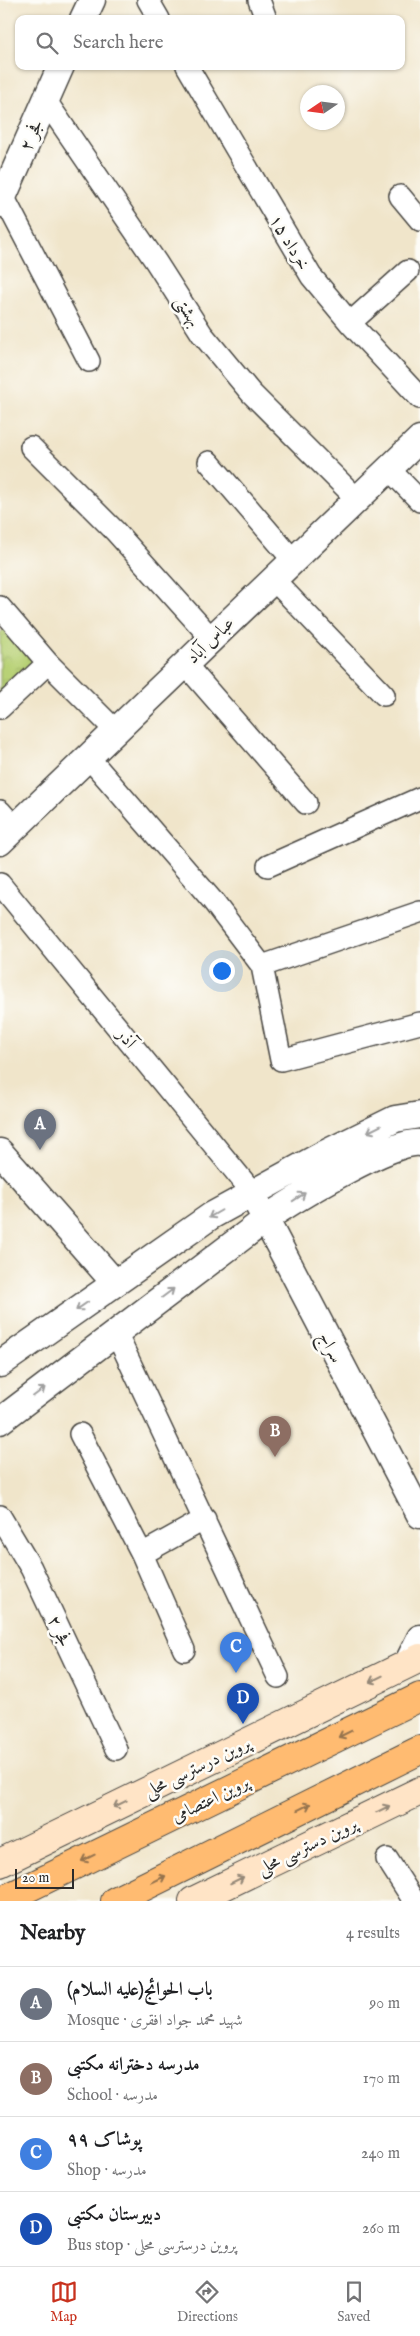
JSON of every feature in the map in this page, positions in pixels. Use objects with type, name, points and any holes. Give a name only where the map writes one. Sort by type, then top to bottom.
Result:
[{"type":"main road","name":"پروین درسترسی محلی","points":[[0,1863],[414,1661]]},
{"type":"main road","name":"پروین اعتصامی","points":[[1,1901],[420,1697]]},
{"type":"main road","points":[[115,1901],[420,1750]]},
{"type":"main road","name":"پروین دسترسی محلی","points":[[193,1901],[420,1791]]},
{"type":"street","points":[[85,15],[92,0]]},
{"type":"street","points":[[148,0],[157,15]]},
{"type":"street","points":[[258,0],[264,15]]},
{"type":"street","name":"فجر ۲","points":[[1,196],[59,70]]},
{"type":"street","name":"۱۵ خرداد","points":[[189,70],[311,276],[350,323],[420,398]]},
{"type":"street","name":"بهشتی","points":[[46,101],[156,262],[202,334],[251,393],[357,499]]},
{"type":"street","points":[[1,196],[89,361]]},
{"type":"street","points":[[400,196],[420,220]]},
{"type":"street","points":[[350,323],[408,271]]},
{"type":"street","name":"عباس آباد","points":[[5,827],[89,758],[211,638],[420,439]]},
{"type":"street","points":[[31,447],[115,531],[211,638]]},
{"type":"street","points":[[209,462],[293,560]]},
{"type":"street","points":[[388,469],[420,501]]},
{"type":"street","points":[[273,579],[384,695]]},
{"type":"street","points":[[0,607],[48,664],[116,731]]},
{"type":"street","points":[[0,708],[48,664]]},
{"type":"street","points":[[185,664],[306,803]]},
{"type":"street","points":[[89,758],[212,900],[262,966],[281,1060],[420,1023]]},
{"type":"street","points":[[268,866],[420,798]]},
{"type":"street","name":"آذر","points":[[0,884],[253,1193]]},
{"type":"street","points":[[262,966],[420,912]]},
{"type":"street","points":[[0,1364],[211,1216],[322,1155],[396,1118],[420,1115]]},
{"type":"street","points":[[0,1421],[265,1220],[309,1191],[365,1162],[411,1142],[420,1142]]},
{"type":"street","points":[[0,1152],[115,1283]]},
{"type":"street","name":"سراج","points":[[253,1193],[265,1220],[416,1507],[420,1530]]},
{"type":"street","points":[[116,1333],[205,1518],[278,1677]]},
{"type":"street","points":[[80,1434],[142,1554],[184,1650]]},
{"type":"street","name":"فجر ۲","points":[[0,1516],[30,1568],[116,1749]]},
{"type":"street","points":[[142,1554],[205,1518]]},
{"type":"street","points":[[414,1661],[420,1638]]},
{"type":"street","points":[[387,1859],[414,1901]]},
{"type":"green space","points":[[8,626],[39,664],[0,699],[0,633]]},
{"type":"place","name":"باب الحوائج(علیه السلام)","points":[[40,1150]]},
{"type":"place","name":"مدرسه دخترانه مکتبی","points":[[275,1457]]},
{"type":"place","name":"پوشاک ۹۹","points":[[236,1673]]},
{"type":"place","name":"دبیرستان مکتبی","points":[[243,1724]]}]
